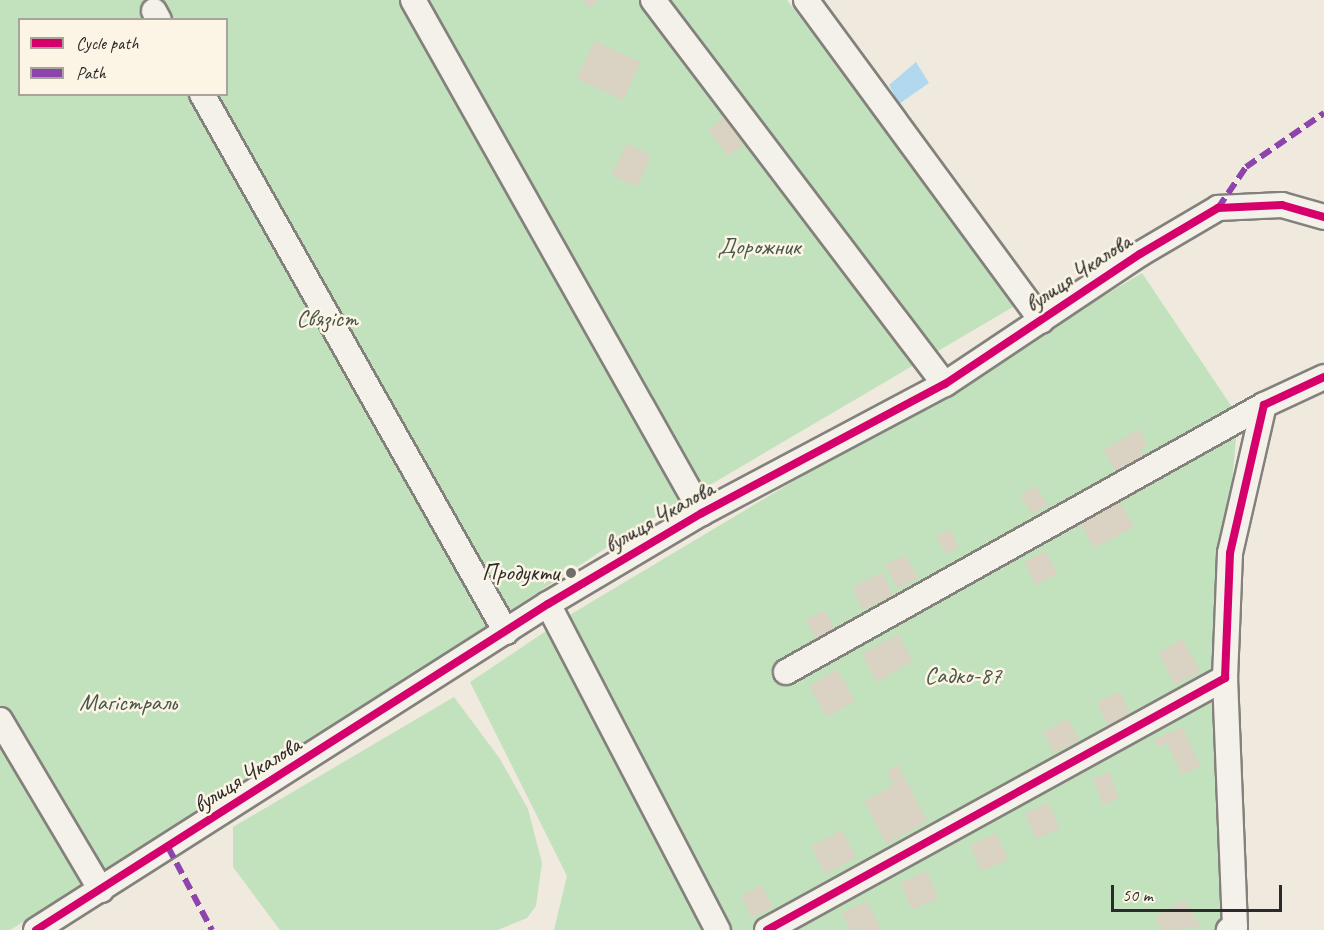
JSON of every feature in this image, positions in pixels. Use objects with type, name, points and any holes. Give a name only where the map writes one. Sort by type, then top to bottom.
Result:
[{"type":"street","points":[[413,0],[702,513]]},
{"type":"street","points":[[653,0],[945,384]]},
{"type":"street","points":[[806,0],[1042,321]]},
{"type":"street","points":[[203,96],[506,632]]},
{"type":"street","name":"вулиця Чкалова","points":[[36,930],[548,604],[702,513],[945,384],[1140,254],[1218,208],[1282,205],[1324,217]]},
{"type":"street","points":[[786,672],[1264,405],[1324,377]]},
{"type":"street","points":[[1233,929],[1225,678],[1230,553],[1264,405]]},
{"type":"street","points":[[548,604],[718,930]]},
{"type":"street","points":[[767,930],[1225,678]]},
{"type":"street","points":[[0,720],[101,890]]},
{"type":"green space","points":[[0,0],[787,0],[1018,304],[640,526],[228,794],[10,930],[0,930]]},
{"type":"green space","name":"Садко-87","points":[[1142,273],[1238,416],[1217,647],[1229,930],[554,930],[567,876],[470,682],[573,613]]},
{"type":"green space","points":[[454,697],[500,759],[528,809],[542,863],[536,906],[527,918],[498,930],[280,930],[233,867],[233,827]]},
{"type":"water","points":[[916,62],[929,83],[899,104],[889,85]]},
{"type":"building","points":[[583,0],[600,0],[588,8]]},
{"type":"building","points":[[594,41],[640,62],[623,100],[577,79]]},
{"type":"building","points":[[724,117],[746,143],[729,156],[708,130]]},
{"type":"building","points":[[627,144],[651,155],[637,187],[611,175]]},
{"type":"building","points":[[1139,429],[1148,445],[1141,449],[1145,455],[1116,472],[1103,450]]},
{"type":"building","points":[[1036,486],[1048,505],[1032,514],[1020,495]]},
{"type":"building","points":[[1119,500],[1134,527],[1094,548],[1079,521]]},
{"type":"building","points":[[950,529],[959,547],[946,554],[936,536]]},
{"type":"building","points":[[1046,551],[1057,574],[1036,585],[1024,562]]},
{"type":"building","points":[[905,555],[918,578],[898,589],[885,565]]},
{"type":"building","points":[[882,572],[893,595],[863,610],[852,587]]},
{"type":"building","points":[[825,610],[835,629],[816,639],[806,620]]},
{"type":"building","points":[[898,634],[913,661],[877,682],[862,654]]},
{"type":"building","points":[[1183,639],[1200,672],[1175,685],[1158,653]]},
{"type":"building","points":[[837,669],[855,701],[827,717],[809,686]]},
{"type":"building","points":[[1120,691],[1131,715],[1107,725],[1097,702]]},
{"type":"building","points":[[1068,719],[1079,740],[1054,753],[1043,732]]},
{"type":"building","points":[[1182,727],[1201,766],[1182,775],[1167,744],[1158,748],[1154,740]]},
{"type":"building","points":[[898,765],[927,821],[886,844],[864,801],[894,785],[887,771]]},
{"type":"building","points":[[1109,772],[1119,798],[1103,805],[1093,779]]},
{"type":"building","points":[[1049,803],[1060,829],[1036,839],[1025,813]]},
{"type":"building","points":[[842,830],[856,858],[825,874],[811,846]]},
{"type":"building","points":[[996,833],[1008,859],[981,871],[970,845]]},
{"type":"building","points":[[927,871],[938,898],[912,910],[900,883]]},
{"type":"building","points":[[762,885],[773,907],[752,918],[741,896]]},
{"type":"building","points":[[1185,900],[1201,927],[1162,930],[1155,917]]},
{"type":"building","points":[[867,901],[881,930],[850,930],[842,913]]},
{"type":"marked path","points":[[1218,208],[1246,167],[1324,113]]},
{"type":"marked path","points":[[168,847],[212,930]]},
{"type":"cycle path","points":[[36,930],[548,604],[702,513],[945,384],[1140,254],[1218,208],[1282,205],[1324,217]]},
{"type":"cycle path","points":[[767,930],[1225,678],[1230,553],[1264,405],[1324,377]]},
{"type":"place","name":"Продукти","points":[[571,573]]},
{"type":"park label","name":"Дорожник","points":[[759,247]]},
{"type":"park label","name":"Связіст","points":[[327,319]]},
{"type":"park label","name":"Магістраль","points":[[128,703]]}]
